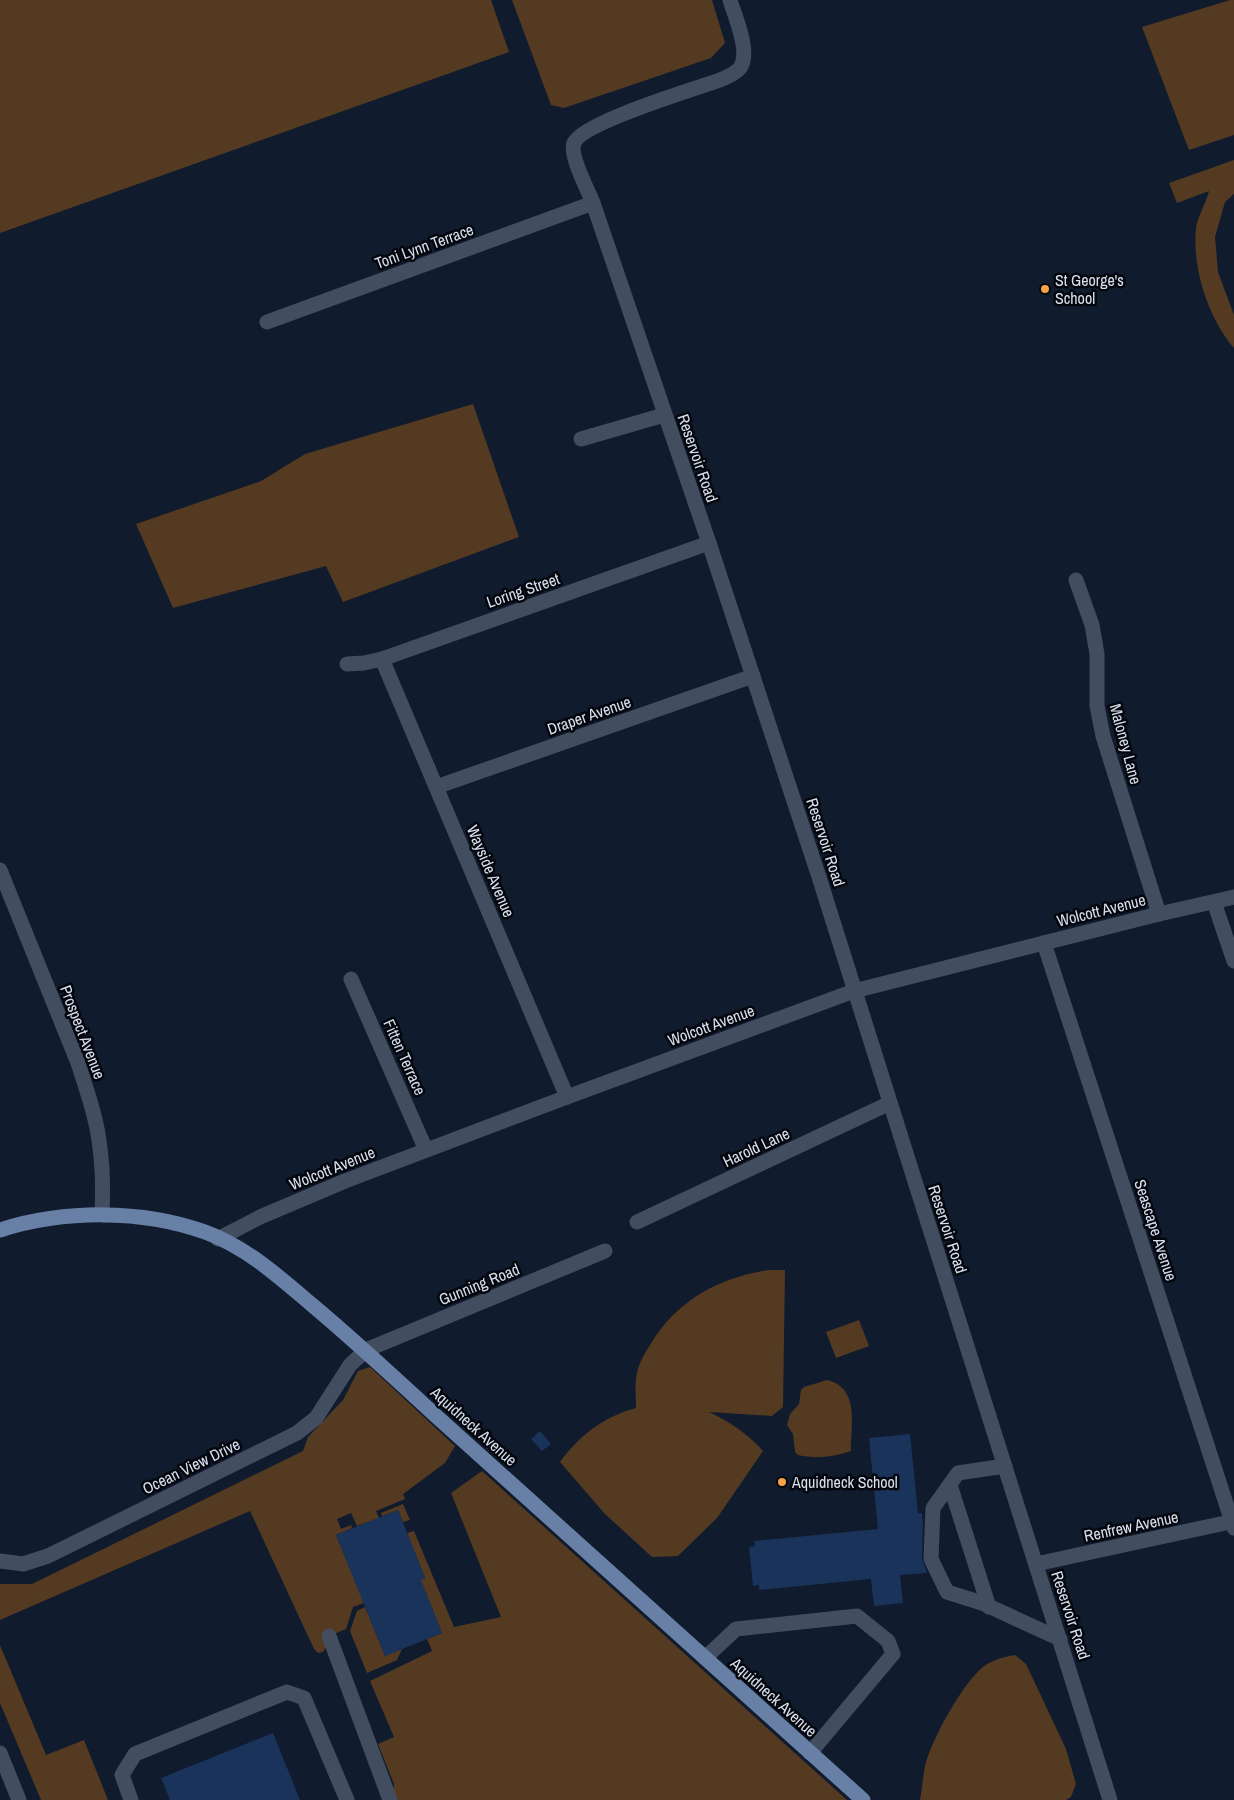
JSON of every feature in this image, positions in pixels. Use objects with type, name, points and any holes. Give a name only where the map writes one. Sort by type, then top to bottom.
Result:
[{"type":"main road","name":"Aquidneck Avenue","points":[[0,1230],[25,1222],[102,1214],[166,1221],[205,1232],[263,1264],[366,1350],[435,1415],[863,1800]]},
{"type":"street","name":"Reservoir Road","points":[[730,0],[744,52],[743,62],[736,71],[720,80],[610,119],[583,133],[574,142],[573,152],[593,203],[709,543],[820,877],[854,991],[1110,1800]]},
{"type":"street","name":"Toni Lynn Terrace","points":[[267,322],[593,203]]},
{"type":"street","points":[[581,439],[664,415]]},
{"type":"street","name":"Loring Street","points":[[347,664],[382,659],[709,543]]},
{"type":"street","name":"Maloney Lane","points":[[1076,580],[1092,625],[1096,654],[1097,706],[1103,736],[1160,914]]},
{"type":"street","name":"Wayside Avenue","points":[[382,659],[567,1097]]},
{"type":"street","name":"Draper Avenue","points":[[436,787],[753,676]]},
{"type":"street","name":"Prospect Avenue","points":[[0,870],[4,894],[78,1063],[87,1090],[100,1147],[103,1178],[102,1214]]},
{"type":"street","name":"Wolcott Avenue","points":[[218,1238],[260,1217],[345,1181],[854,991],[1234,897]]},
{"type":"street","points":[[1214,902],[1234,961]]},
{"type":"street","name":"Seascape Avenue","points":[[1044,943],[1233,1524]]},
{"type":"street","name":"Fitten Terrace","points":[[351,979],[426,1150]]},
{"type":"street","name":"Harold Lane","points":[[638,1222],[890,1103]]},
{"type":"street","name":"Gunning Road","points":[[366,1350],[605,1252]]},
{"type":"street","name":"Ocean View Drive","points":[[0,1561],[22,1564],[48,1556],[297,1433],[316,1418],[350,1365],[366,1350]]},
{"type":"street","points":[[1005,1466],[958,1473],[933,1508],[931,1559],[947,1592],[989,1607],[1060,1639]]},
{"type":"street","points":[[950,1485],[989,1607]]},
{"type":"street","name":"Renfrew Avenue","points":[[1036,1564],[1233,1524]]},
{"type":"street","points":[[705,1658],[736,1629],[857,1616],[888,1641],[893,1654],[810,1753]]},
{"type":"street","points":[[330,1636],[390,1800]]},
{"type":"street","points":[[131,1800],[122,1775],[135,1754],[287,1692],[304,1698],[347,1800]]},
{"type":"street","points":[[0,1753],[20,1800]]},
{"type":"shaded area","points":[[0,0],[491,0],[509,52],[0,233]]},
{"type":"shaded area","points":[[512,0],[712,0],[725,43],[711,58],[564,108],[551,105]]},
{"type":"shaded area","points":[[1234,0],[1234,135],[1189,150],[1142,27]]},
{"type":"shaded area","points":[[1234,160],[1234,194],[1225,202],[1215,237],[1218,272],[1234,315],[1234,348],[1209,307],[1199,276],[1195,243],[1196,228],[1209,191],[1177,203],[1169,183]]},
{"type":"shaded area","points":[[473,404],[519,537],[343,602],[326,566],[173,608],[136,524],[261,481],[305,454]]},
{"type":"shaded area","points":[[769,1270],[785,1270],[783,1407],[772,1416],[709,1412],[738,1428],[763,1451],[717,1518],[678,1556],[652,1557],[605,1514],[560,1462],[576,1443],[593,1428],[613,1416],[636,1408],[636,1378],[640,1363],[661,1329],[686,1304],[716,1285],[733,1278]]},
{"type":"shaded area","points":[[859,1320],[869,1346],[836,1358],[826,1332]]},
{"type":"shaded area","points":[[370,1367],[455,1446],[445,1463],[403,1494],[405,1499],[376,1511],[379,1518],[357,1526],[351,1513],[337,1519],[341,1529],[351,1525],[352,1528],[336,1535],[364,1603],[353,1607],[346,1629],[334,1634],[323,1652],[318,1653],[314,1649],[250,1511],[0,1620],[0,1584],[32,1584],[303,1451],[308,1437],[343,1400],[358,1371]]},
{"type":"shaded area","points":[[827,1380],[838,1384],[845,1391],[849,1399],[852,1419],[851,1451],[825,1457],[798,1455],[795,1452],[793,1434],[787,1425],[790,1414],[799,1404],[801,1390],[804,1387]]},
{"type":"shaded area","points":[[482,1471],[847,1800],[396,1800],[393,1794],[394,1784],[378,1744],[394,1737],[370,1681],[432,1651],[427,1639],[442,1633],[422,1584],[418,1581],[425,1578],[407,1533],[414,1531],[454,1627],[501,1617],[451,1493]]},
{"type":"shaded area","points":[[403,1504],[410,1520],[403,1522],[398,1510],[382,1516],[381,1513]]},
{"type":"shaded area","points":[[365,1607],[385,1656],[402,1649],[397,1660],[367,1673],[350,1631],[357,1611]]},
{"type":"shaded area","points":[[0,1645],[46,1755],[84,1740],[108,1800],[41,1800],[0,1703]]},
{"type":"shaded area","points":[[1015,1655],[1026,1664],[1066,1749],[1076,1784],[1071,1797],[1066,1800],[920,1800],[928,1755],[957,1698],[983,1667],[998,1659]]},
{"type":"building","points":[[540,1431],[551,1444],[542,1451],[531,1439]]},
{"type":"building","points":[[910,1434],[918,1513],[922,1513],[923,1523],[922,1559],[927,1573],[900,1575],[903,1603],[874,1606],[871,1579],[759,1590],[759,1585],[753,1586],[749,1547],[755,1546],[754,1541],[878,1529],[869,1438]]},
{"type":"building","points":[[398,1510],[425,1578],[421,1580],[442,1633],[385,1656],[336,1535]]},
{"type":"building","points":[[273,1733],[300,1800],[170,1800],[161,1778]]},
{"type":"place","name":"St George's School","points":[[1045,289]]},
{"type":"place","name":"Aquidneck School","points":[[782,1482]]}]
